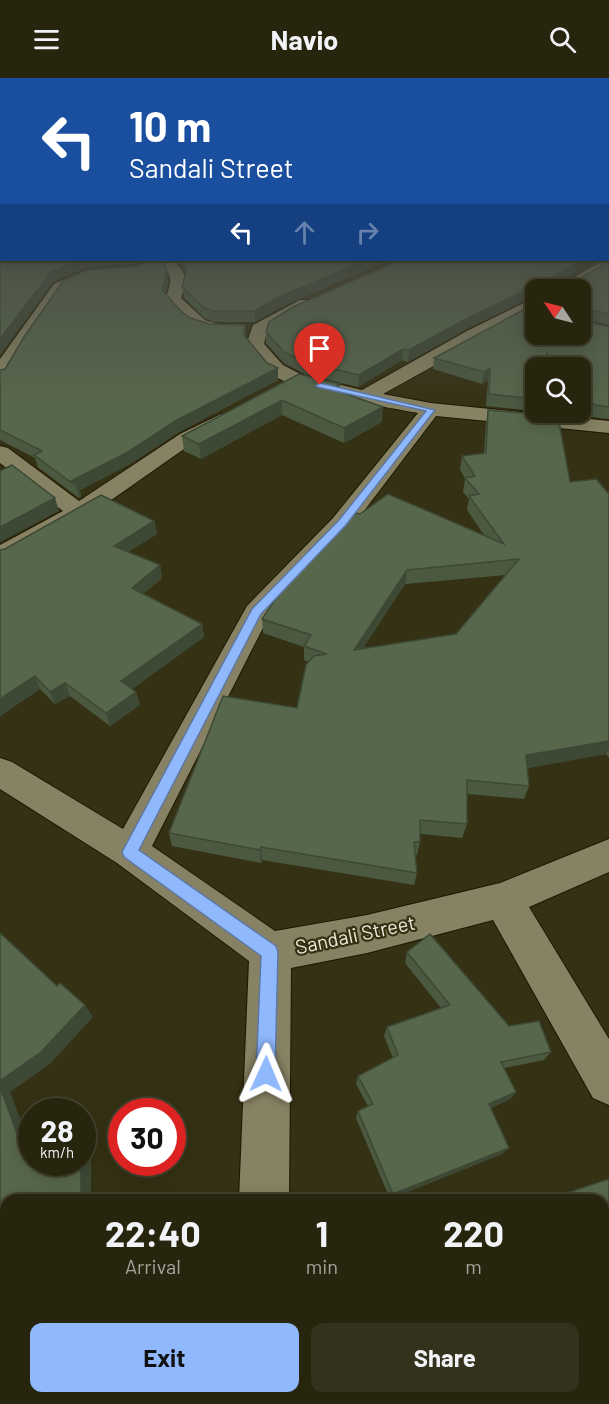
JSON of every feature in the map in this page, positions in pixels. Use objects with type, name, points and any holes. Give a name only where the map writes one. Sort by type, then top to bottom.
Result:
[{"type":"street","points":[[0,375],[16,347],[59,287],[63,285]]},
{"type":"street","points":[[178,285],[173,299],[197,324],[212,329],[259,329],[284,314],[327,294]]},
{"type":"street","points":[[365,397],[473,335],[525,314]]},
{"type":"street","points":[[259,329],[255,345],[287,385],[431,410],[609,427]]},
{"type":"street","points":[[130,852],[256,612],[342,522],[431,410]]},
{"type":"street","points":[[0,555],[79,512],[187,438],[238,412]]},
{"type":"street","points":[[0,453],[79,512]]},
{"type":"street","name":"Sandali Street","points":[[0,772],[130,852],[270,952],[367,934],[503,900],[609,855]]},
{"type":"street","points":[[503,900],[609,1082]]},
{"type":"street","points":[[264,1194],[270,952]]},
{"type":"building","points":[[0,285],[41,285],[0,339]]},
{"type":"building","points":[[60,285],[163,285],[162,290],[190,318],[210,324],[245,325],[244,335],[267,363],[278,368],[177,420],[128,452],[71,481],[78,484],[76,486],[34,455],[42,451],[0,430],[0,370],[5,369]]},
{"type":"building","points":[[183,285],[308,285],[277,298],[255,311],[212,311],[203,307],[182,287]]},
{"type":"building","points":[[344,285],[525,285],[525,291],[409,350],[403,349],[359,375],[305,362],[284,352],[266,332],[269,322],[291,308]]},
{"type":"building","points":[[591,285],[609,285],[609,314],[591,310]]},
{"type":"building","points":[[525,309],[525,345],[591,345],[591,322],[609,327],[609,407],[595,405],[591,401],[591,357],[550,357],[547,354],[547,357],[525,357],[525,398],[489,394],[490,368],[484,372],[434,358]]},
{"type":"building","points":[[299,374],[340,384],[332,389],[383,407],[344,428],[282,400],[199,444],[182,436]]},
{"type":"building","points":[[488,410],[525,413],[525,423],[559,423],[570,482],[596,479],[609,494],[609,741],[526,755],[529,786],[467,780],[467,824],[420,820],[420,842],[414,842],[417,873],[261,847],[260,850],[169,833],[223,696],[297,708],[306,665],[314,656],[327,654],[304,646],[311,635],[262,619],[280,592],[356,513],[360,514],[388,494],[504,544],[469,496],[479,494],[465,478],[475,476],[462,456],[486,453]],"holes":[[[519,559],[456,634],[354,650],[407,570]]]},
{"type":"building","points":[[12,465],[55,498],[0,527],[0,471]]},
{"type":"building","points":[[101,495],[154,521],[114,546],[160,565],[132,588],[202,624],[121,681],[136,692],[106,713],[65,683],[50,692],[35,676],[0,699],[0,550]]},
{"type":"building","points":[[0,933],[57,986],[60,983],[85,1005],[41,1052],[0,1081]]},
{"type":"building","points":[[430,934],[509,1026],[539,1021],[551,1052],[501,1062],[516,1092],[489,1104],[509,1148],[393,1194],[358,1111],[373,1104],[358,1076],[398,1055],[387,1027],[450,1005],[407,952]]},
{"type":"building","points":[[0,1087],[18,1136],[18,1176],[81,1176],[81,1194],[0,1194]]},
{"type":"building","points":[[609,1179],[609,1194],[564,1194]]},
{"type":"route","points":[[266,1074],[270,952],[130,852],[256,612],[342,522],[431,410],[365,397],[320,385]]}]
